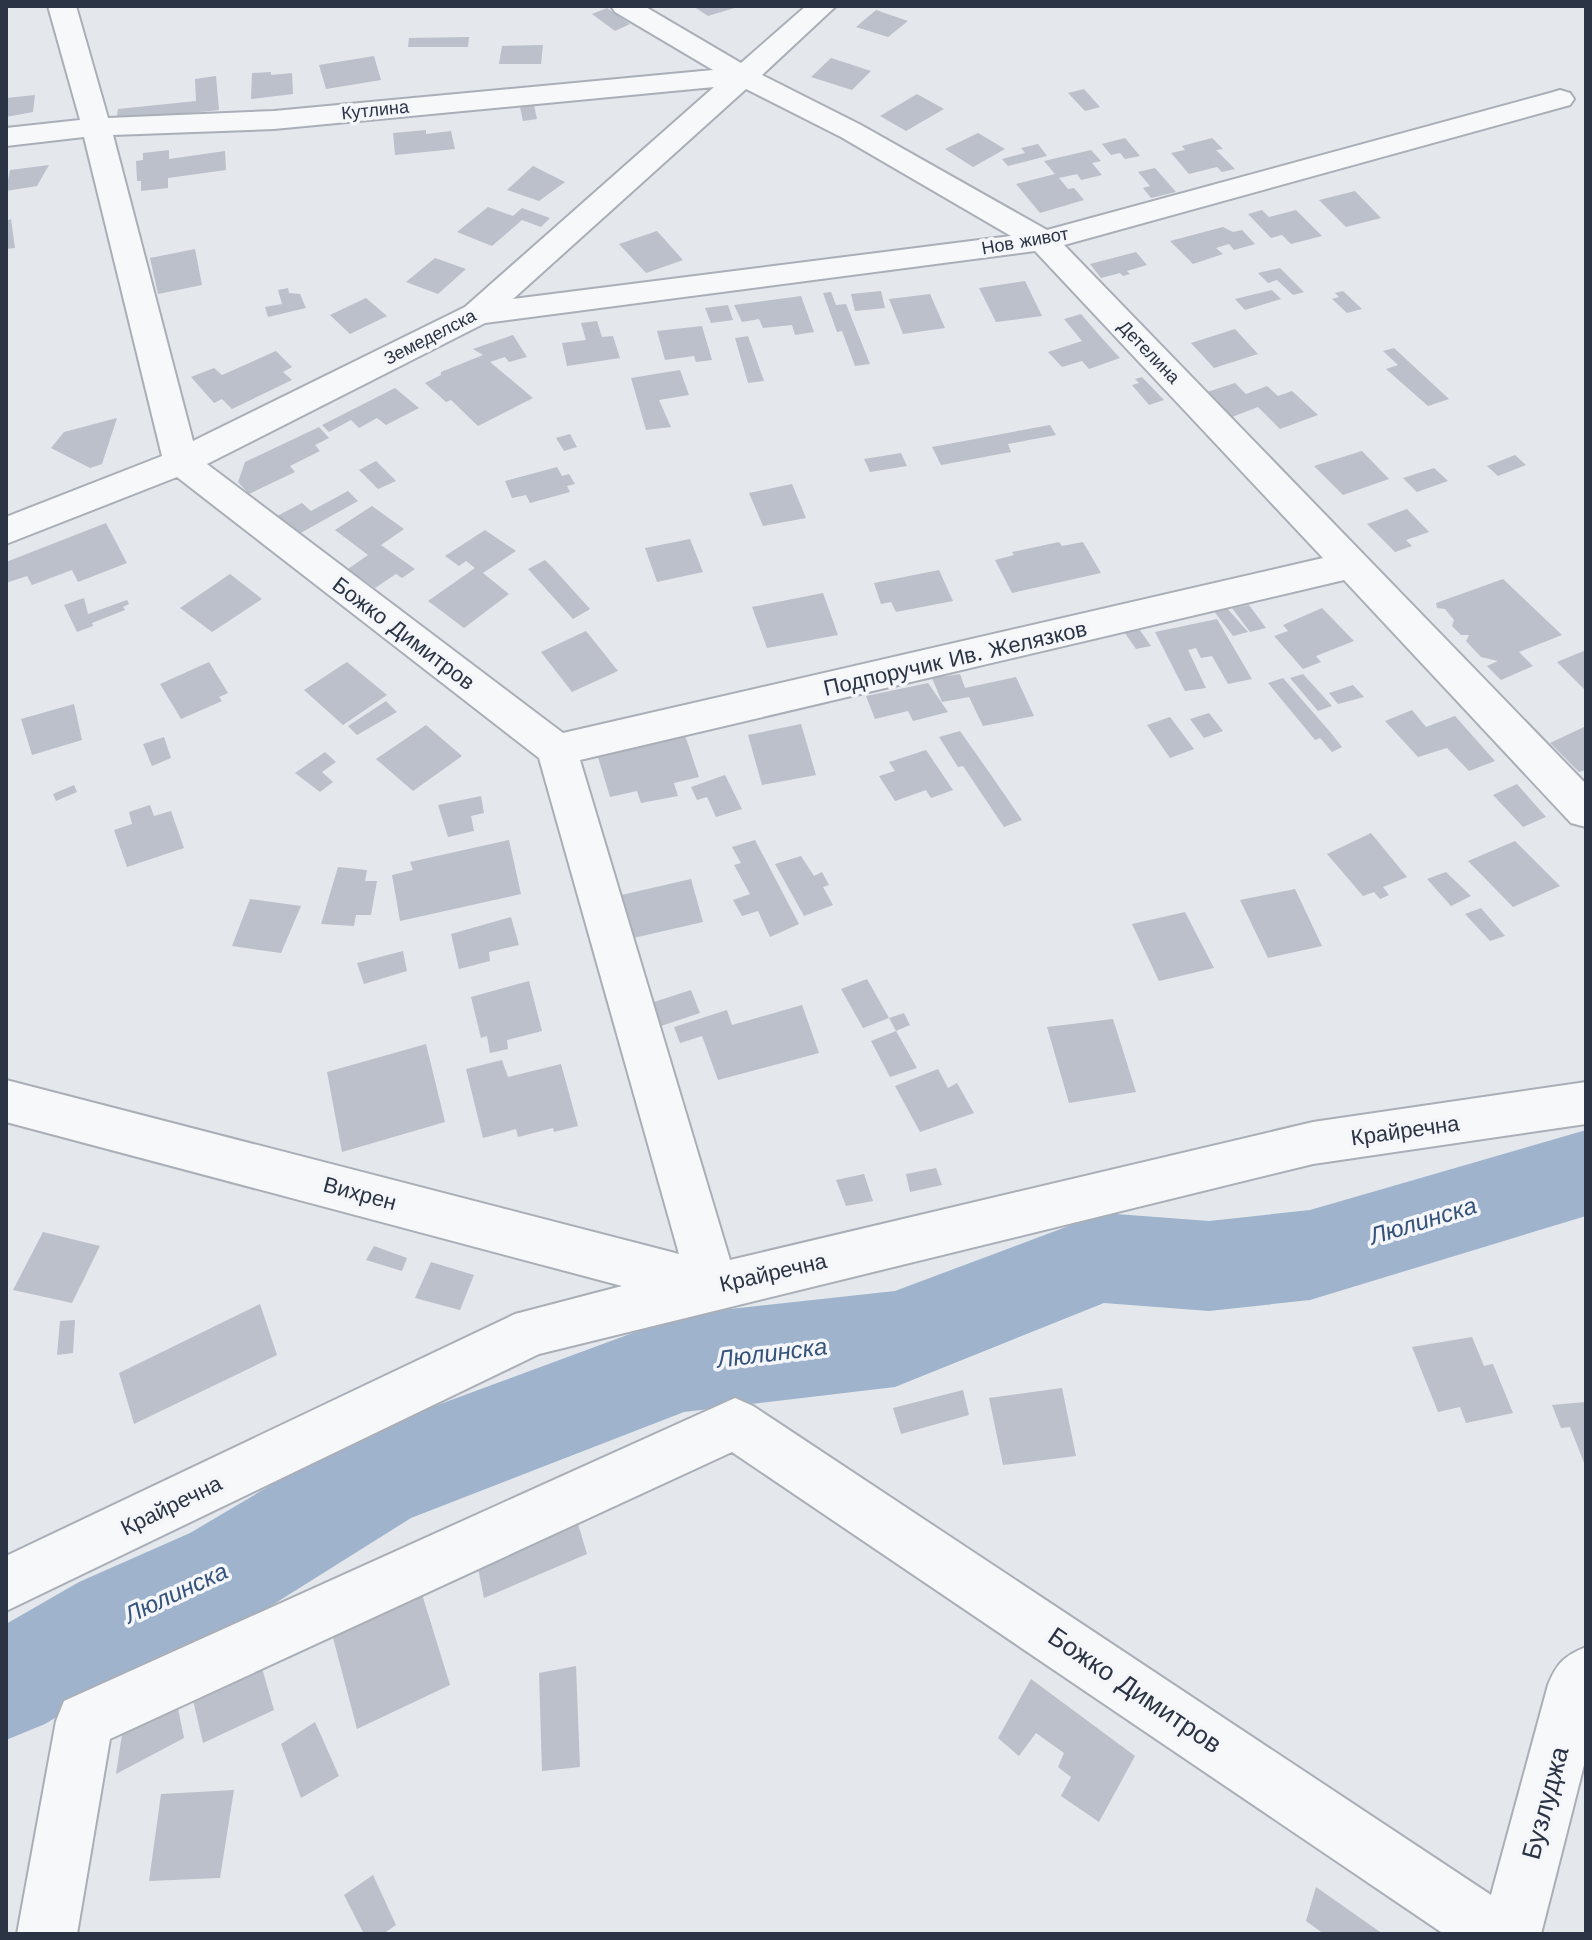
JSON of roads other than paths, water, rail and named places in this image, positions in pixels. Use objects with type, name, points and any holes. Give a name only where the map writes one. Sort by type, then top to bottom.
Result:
[{"type":"street","points":[[62,6],[181,462]]},
{"type":"street","name":"Детелина","points":[[625,6],[744,77],[851,131],[1043,241],[1586,811]]},
{"type":"street","name":"Земеделска","points":[[6,531],[181,462],[477,314],[822,6]]},
{"type":"street","name":"Кутлина","points":[[6,137],[96,127],[274,120],[648,83],[744,77]]},
{"type":"street","name":"Нов живот","points":[[477,314],[1043,241],[1560,99]]},
{"type":"street","name":"Божко Димитров","points":[[181,462],[557,750]]},
{"type":"street","name":"Подпоручик Ив. Желязков","points":[[557,750],[1352,565]]},
{"type":"street","points":[[557,750],[713,1286]]},
{"type":"street","name":"Вихрен","points":[[6,1101],[713,1286]]},
{"type":"street","name":"Крайречна","points":[[6,1584],[533,1331],[1313,1143],[1586,1103]]},
{"type":"street","name":"Божко Димитров","points":[[47,1934],[84,1721],[735,1424],[1497,1934]]},
{"type":"street","name":"Бузлуджа","points":[[1511,1934],[1576,1685],[1586,1675]]},
{"type":"waterway","name":"Люлинска","points":[[6,1685],[117,1620],[228,1571],[378,1479],[684,1363],[895,1339],[1103,1258],[1209,1266],[1310,1255],[1586,1173]]}]
